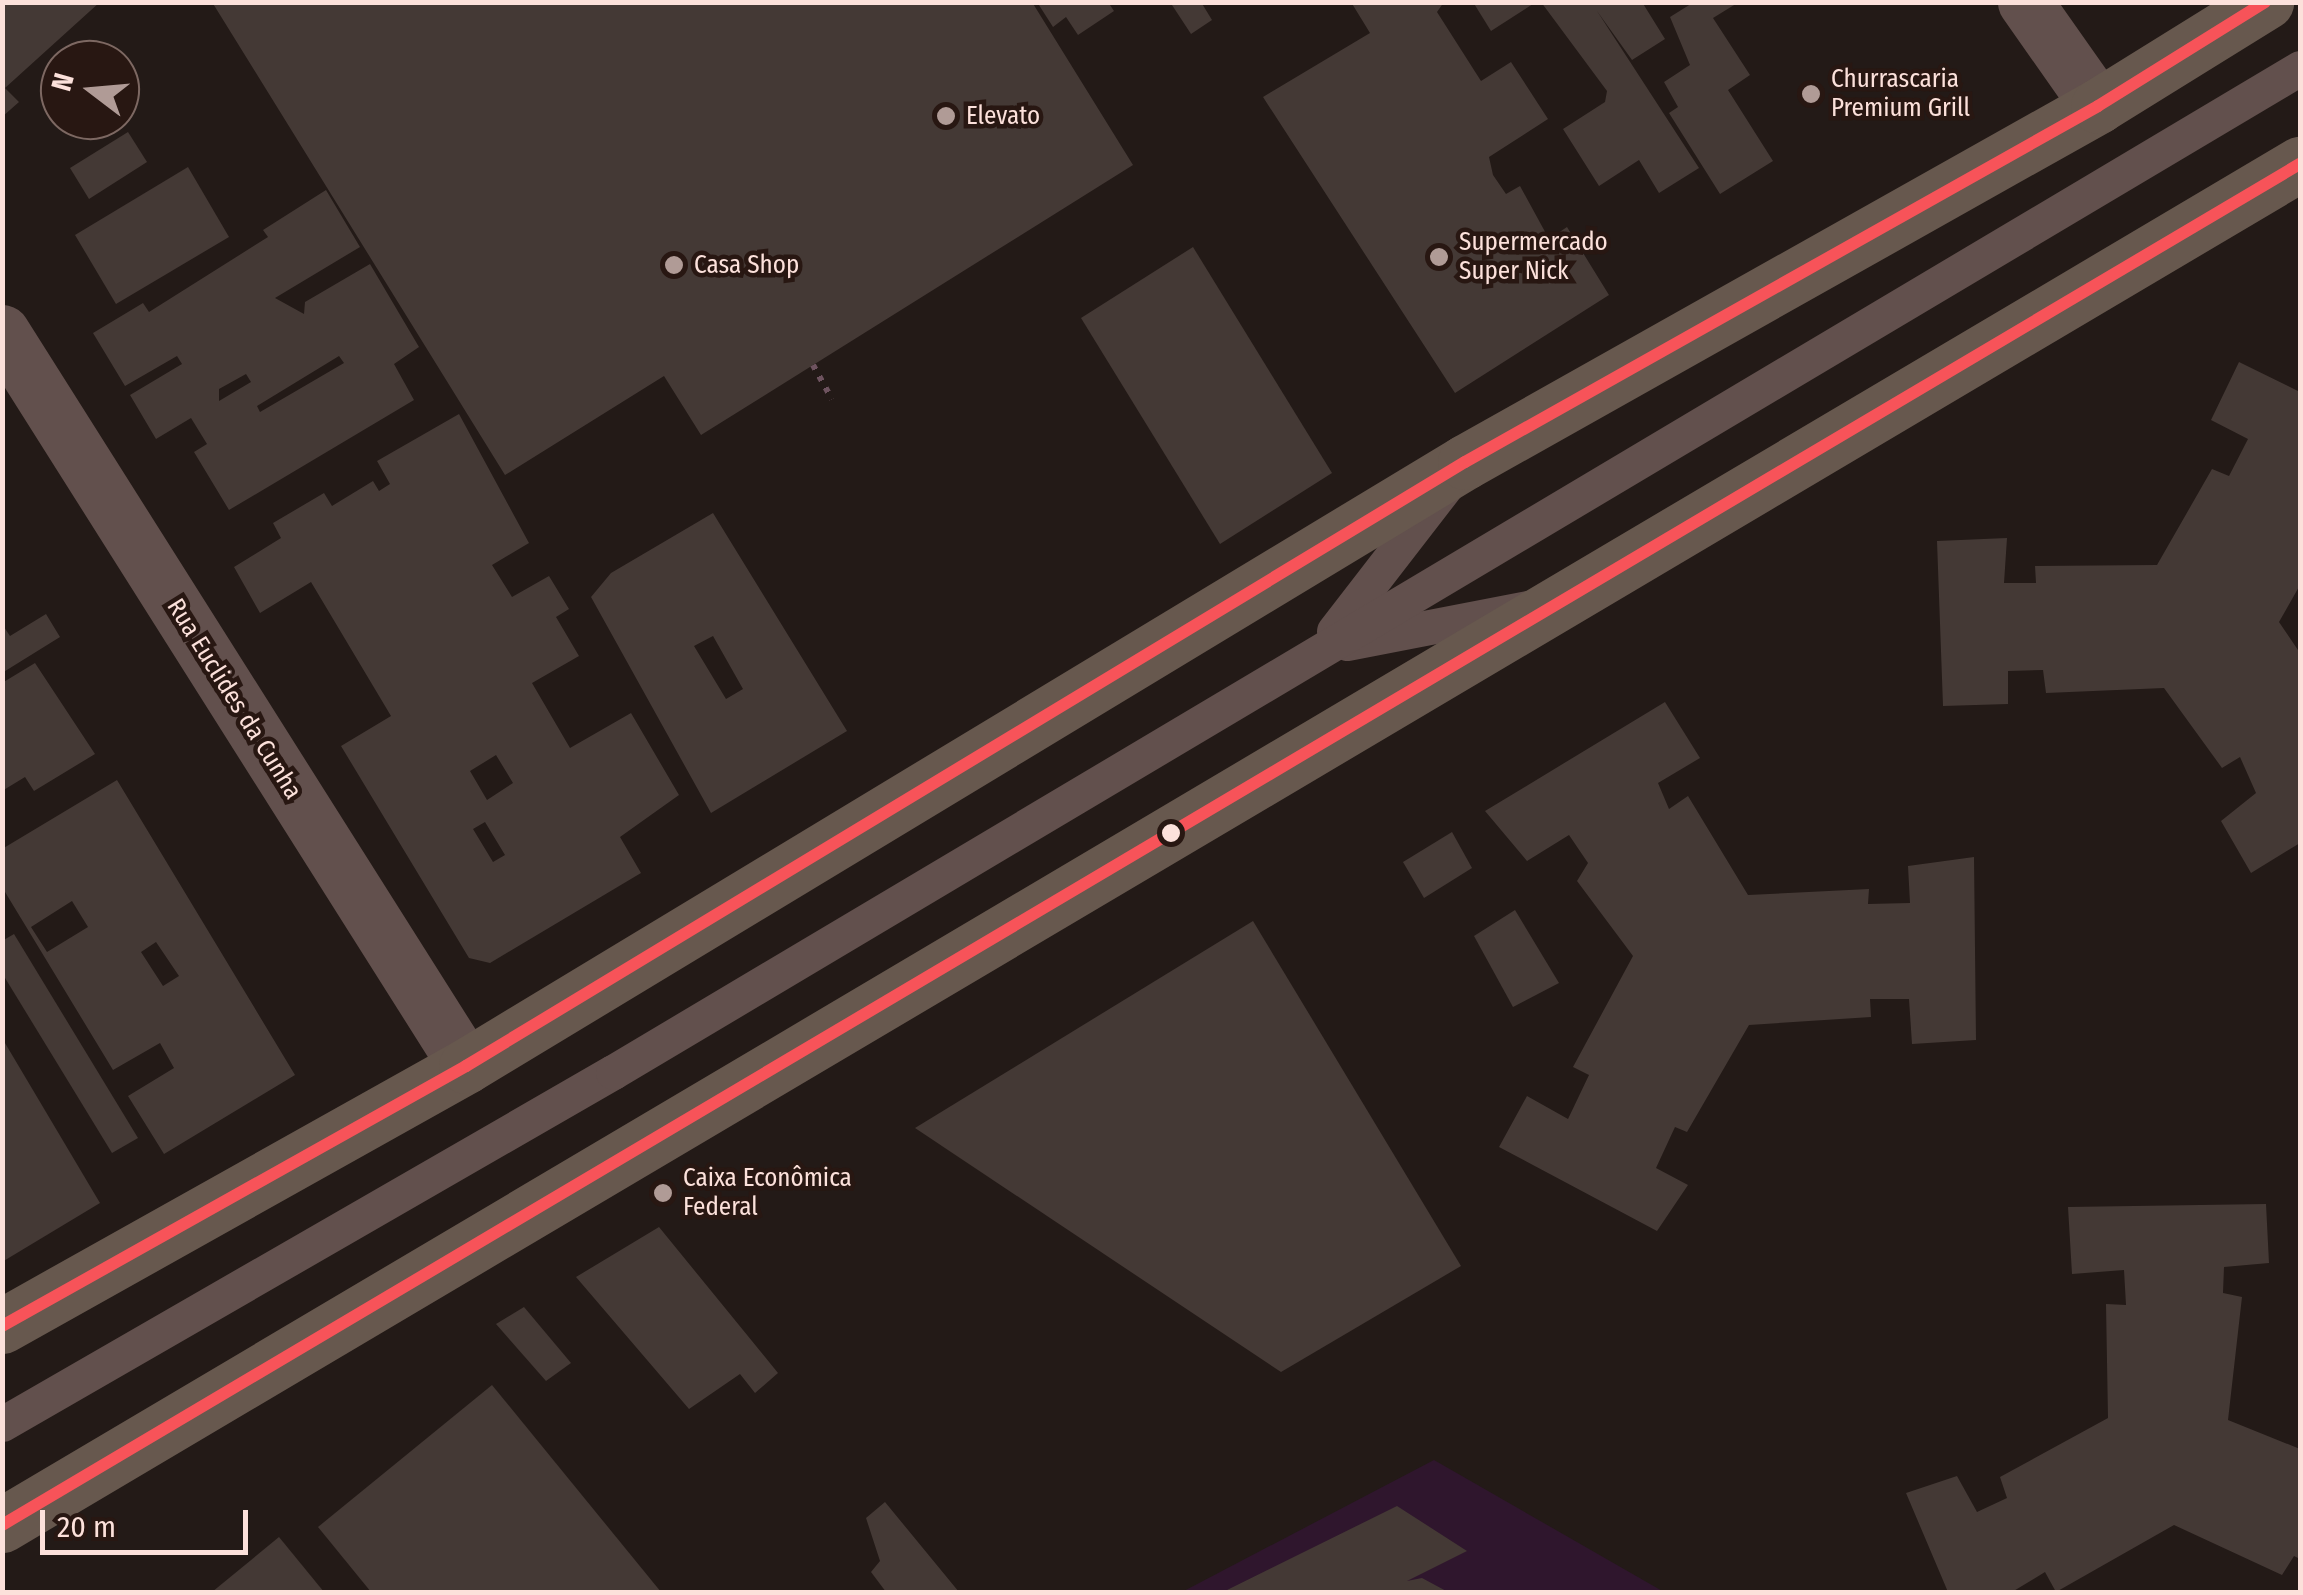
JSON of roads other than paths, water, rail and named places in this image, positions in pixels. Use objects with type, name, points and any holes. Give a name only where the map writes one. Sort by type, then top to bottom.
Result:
[{"type":"main road","points":[[2,1326],[466,1066],[1465,462],[2098,106],[2266,2]]},
{"type":"main road","points":[[2,1524],[1546,604],[2300,164]]},
{"type":"street","points":[[2024,2],[2098,106]]},
{"type":"street","name":"Rua Euclides da Cunha","points":[[2,332],[466,1066]]},
{"type":"lane","points":[[2,1424],[612,1072],[2300,68]]},
{"type":"lane","points":[[1322,648],[1465,462]]},
{"type":"lane","points":[[1322,648],[1546,604]]},
{"type":"place","name":"Churrascaria Premium Grill","points":[[1811,94]]},
{"type":"place","name":"Elevato","points":[[946,116]]},
{"type":"place","name":"Supermercado Super Nick","points":[[1439,257]]},
{"type":"place","name":"Casa Shop","points":[[674,265]]},
{"type":"place","name":"Caixa Econômica Federal","points":[[663,1193]]}]
